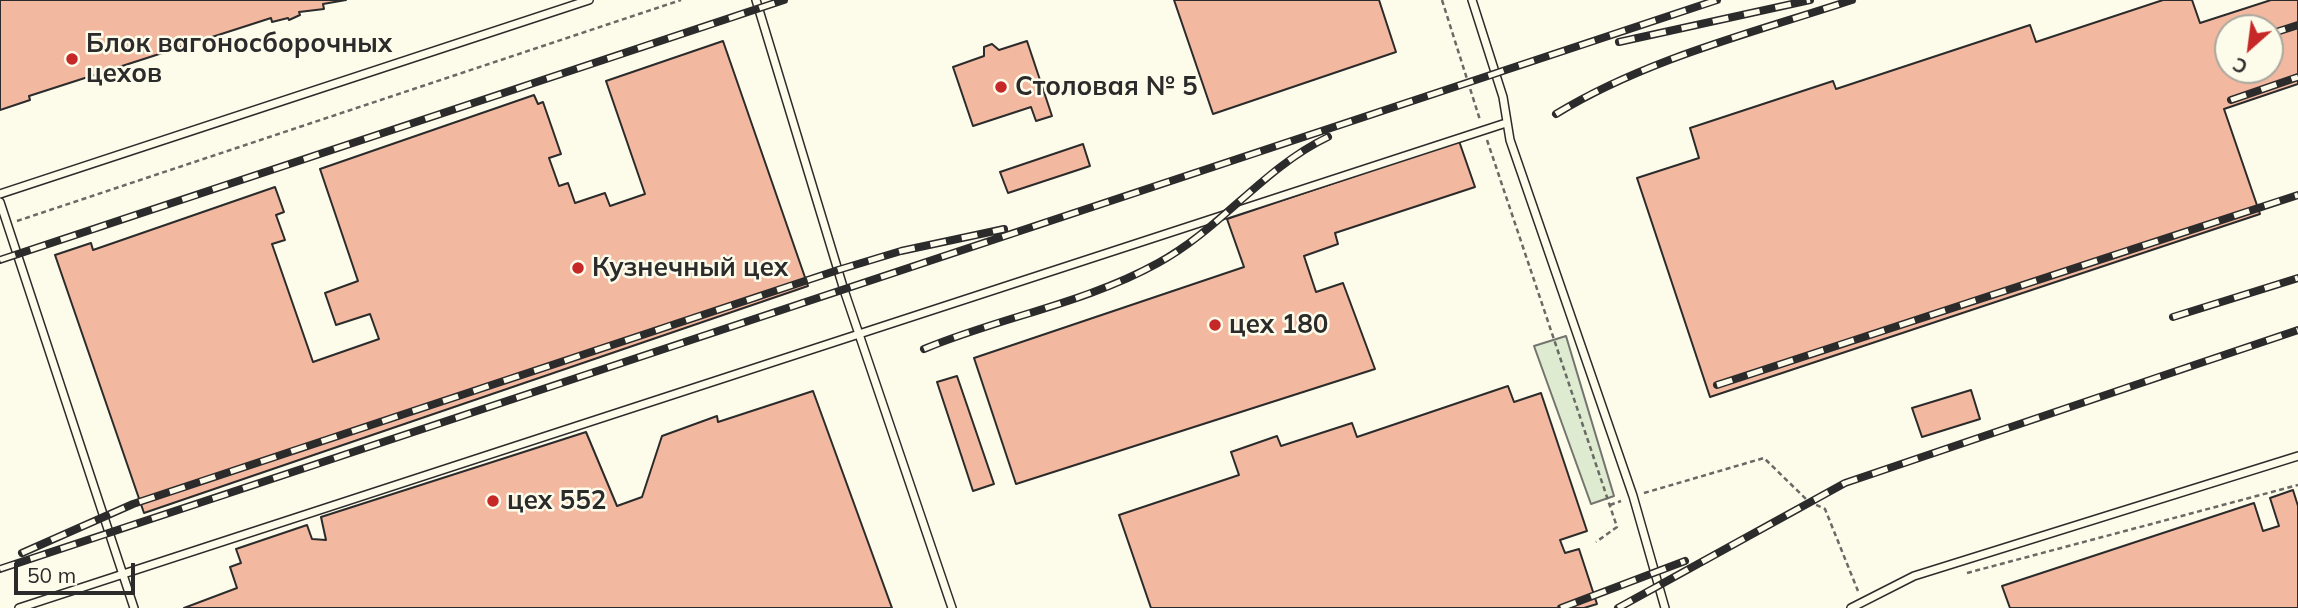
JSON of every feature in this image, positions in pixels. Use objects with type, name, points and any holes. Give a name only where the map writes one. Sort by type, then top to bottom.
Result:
[{"type":"lane","points":[[0,194],[589,0]]},
{"type":"lane","points":[[756,0],[861,335],[952,608]]},
{"type":"lane","points":[[1472,0],[1503,97],[1506,123],[1633,496],[1665,608]]},
{"type":"lane","points":[[19,608],[1506,123]]},
{"type":"lane","points":[[0,202],[134,608]]},
{"type":"lane","points":[[1851,608],[1914,576],[2298,456]]},
{"type":"path","points":[[8,224],[681,0]]},
{"type":"path","points":[[1442,0],[1617,527],[1595,542]]},
{"type":"path","points":[[1610,505],[1764,458],[1808,501],[1825,509],[1863,601]]},
{"type":"path","points":[[1955,576],[2298,485]]},
{"type":"green space","points":[[1566,336],[1614,496],[1591,504],[1534,346]]},
{"type":"building","name":"Блок вагоносборочных цехов","points":[[0,0],[346,0],[323,4],[324,9],[299,12],[300,15],[289,20],[288,18],[272,22],[271,18],[29,96],[30,100],[0,110]]},
{"type":"building","points":[[1174,0],[1379,0],[1396,52],[1213,114]]},
{"type":"building","points":[[2163,0],[2192,0],[2200,23],[2214,18],[2214,84],[2284,84],[2284,14],[2228,14],[2271,0],[2298,0],[2298,84],[2224,109],[2260,214],[1710,397],[1637,178],[1699,158],[1690,128],[1833,81],[1836,89],[2030,25],[2036,42]]},
{"type":"building","name":"Кузнечный цех","points":[[723,41],[808,286],[144,513],[55,255],[91,243],[93,250],[275,187],[284,212],[276,215],[285,240],[272,244],[313,362],[379,339],[370,314],[336,325],[325,293],[358,281],[320,169],[534,95],[538,104],[543,102],[561,154],[549,158],[559,186],[568,183],[575,203],[605,193],[610,206],[645,194],[606,81]]},
{"type":"building","name":"Столовая № 5","points":[[1027,41],[1052,116],[1036,121],[1031,107],[973,126],[953,67],[984,56],[984,47],[992,44],[999,50]]},
{"type":"building","name":"цех 180","points":[[1459,141],[1475,187],[1335,233],[1338,244],[1304,256],[1316,292],[1343,283],[1375,369],[1016,484],[974,358],[1244,267],[1227,219]]},
{"type":"building","points":[[1083,144],[1090,166],[1008,193],[1000,172]]},
{"type":"building","points":[[957,376],[994,484],[973,491],[937,382]]},
{"type":"building","points":[[1508,386],[1514,402],[1541,393],[1587,531],[1560,540],[1565,553],[1579,549],[1597,604],[1584,608],[1151,608],[1119,515],[1239,475],[1231,452],[1277,436],[1281,446],[1352,423],[1357,437]]},
{"type":"building","points":[[1971,390],[1980,419],[1922,437],[1912,408]]},
{"type":"building","name":"цех 552","points":[[813,391],[892,608],[184,608],[237,588],[230,567],[241,563],[236,549],[307,525],[312,539],[326,540],[321,517],[586,432],[617,506],[642,497],[662,436],[717,416],[718,422]]},
{"type":"building","points":[[2293,490],[2298,506],[2298,608],[2010,608],[2002,586],[2254,503],[2263,531],[2279,526],[2270,498]]},
{"type":"railway","points":[[0,260],[784,0]]},
{"type":"railway","points":[[0,569],[1717,0]]},
{"type":"railway","points":[[1619,42],[1810,0]]},
{"type":"railway","points":[[1556,114],[1590,95],[1663,62],[1852,0]]},
{"type":"railway","points":[[2284,30],[2298,25]]},
{"type":"railway","points":[[2231,100],[2298,77]]},
{"type":"railway","points":[[924,349],[1102,289],[1158,263],[1202,233],[1283,165],[1328,137]]},
{"type":"railway","points":[[1717,385],[2298,195]]},
{"type":"railway","points":[[22,553],[133,504],[838,270],[901,251],[1004,229]]},
{"type":"railway","points":[[2173,317],[2298,278]]},
{"type":"railway","points":[[1618,608],[1845,483],[2298,330]]},
{"type":"railway","points":[[1561,608],[1685,561]]},
{"type":"place","name":"Блок вагоносборочных цехов","points":[[72,59]]},
{"type":"place","name":"Столовая № 5","points":[[1001,87]]},
{"type":"place","name":"Кузнечный цех","points":[[578,268]]},
{"type":"place","name":"цех 180","points":[[1215,325]]},
{"type":"place","name":"цех 552","points":[[493,501]]}]
